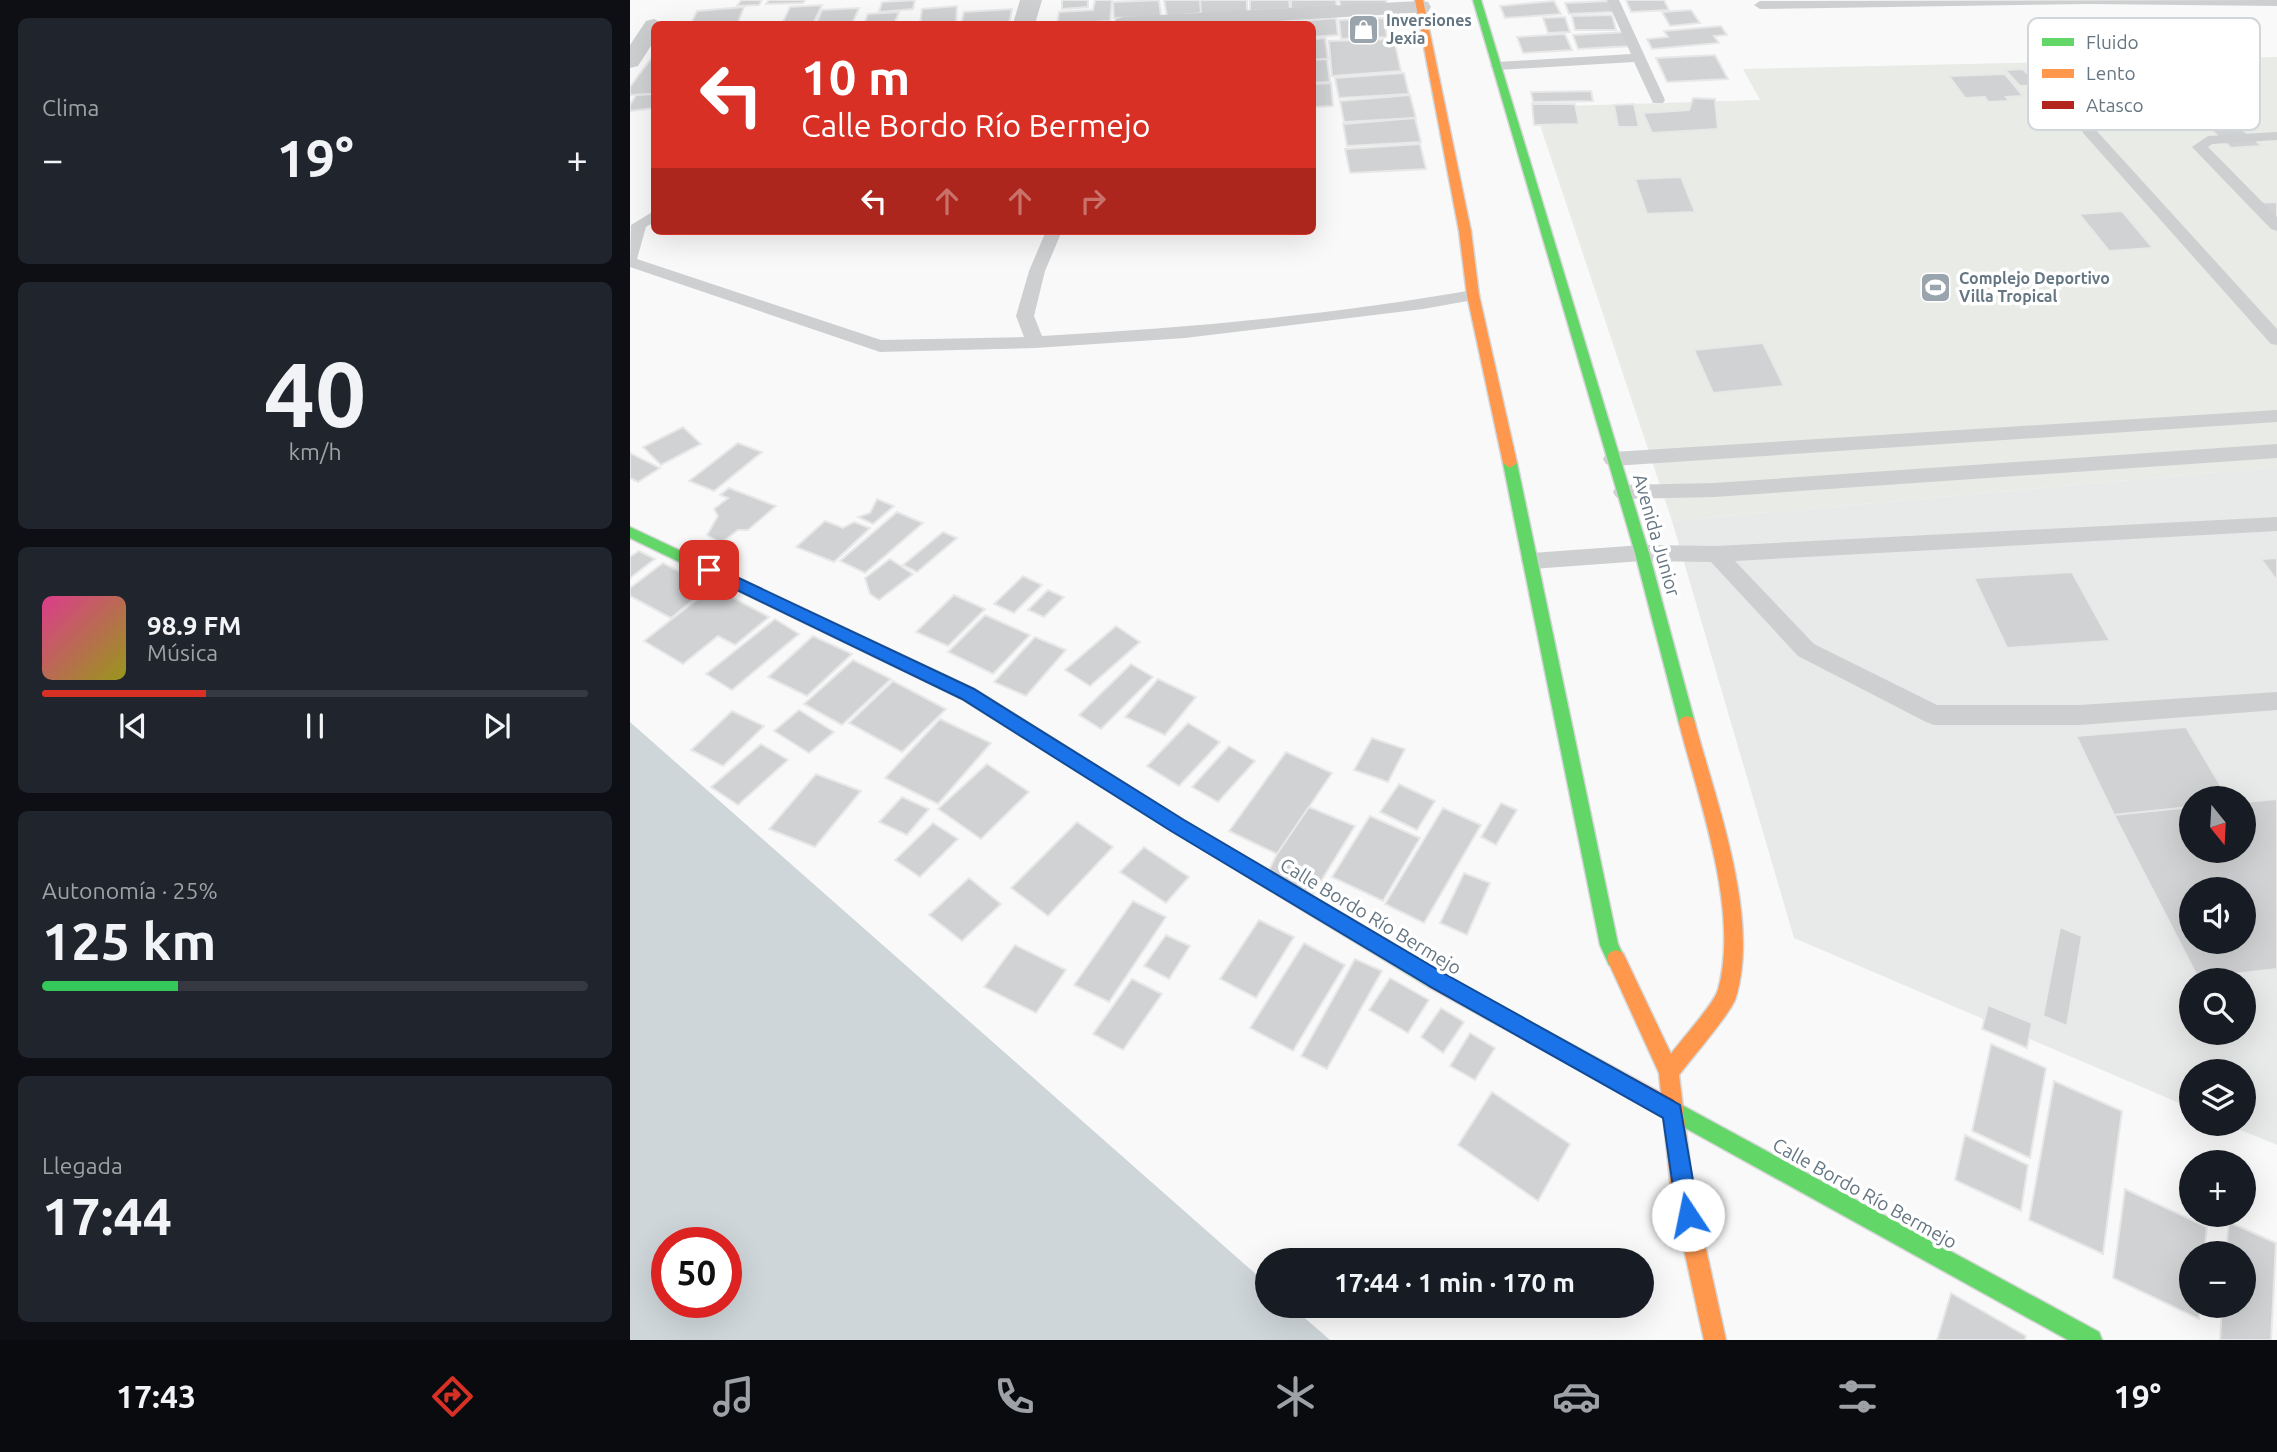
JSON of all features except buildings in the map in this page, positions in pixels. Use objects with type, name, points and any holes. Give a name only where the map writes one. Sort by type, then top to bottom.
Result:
[{"type":"main road","name":"Avenida Junior","points":[[1477,0],[1642,553],[1729,884],[1735,940],[1727,996],[1669,1072]]},
{"type":"main road","points":[[1419,4],[1465,231],[1473,295],[1532,561],[1609,945],[1669,1072],[1682,1190],[1715,1340]]},
{"type":"main road","name":"Calle Bordo Río Bermejo","points":[[630,531],[968,694],[1189,832],[1426,974],[2091,1340]]},
{"type":"street","points":[[1025,21],[1031,0]]},
{"type":"street","points":[[1228,21],[1419,4]]},
{"type":"street","points":[[638,54],[651,33]]},
{"type":"lane","points":[[1613,0],[1658,100]]},
{"type":"lane","points":[[1760,5],[2089,0],[2277,2]]},
{"type":"lane","points":[[1497,66],[1639,58]]},
{"type":"lane","points":[[2089,131],[2277,340]]},
{"type":"lane","points":[[2277,136],[2208,139],[2199,147],[2277,226]]},
{"type":"lane","points":[[630,257],[639,225],[651,218]]},
{"type":"lane","points":[[1035,342],[1025,316],[1037,271],[1052,235]]},
{"type":"lane","points":[[630,262],[880,346],[1185,334],[1423,304],[1473,295]]},
{"type":"lane","points":[[1614,459],[2277,416]]},
{"type":"lane","points":[[1623,492],[1714,490],[2277,451]]},
{"type":"lane","points":[[1532,561],[1642,553],[1716,554],[2277,524]]},
{"type":"lane","points":[[1716,554],[1806,650],[1934,715],[2080,715],[2277,701]]},
{"type":"shaded area","name":"Complejo Deportivo Villa Tropical","points":[[2260,57],[2277,57],[2277,467],[1672,521],[1534,107],[1760,100],[1743,69],[2028,63],[2028,130],[2260,130]]},
{"type":"shaded area","points":[[2277,467],[2277,1145],[2255,1136],[2256,1059],[2179,1059],[2179,1103],[1794,938],[1672,521]]},
{"type":"shaded area","points":[[630,722],[1255,1273],[1255,1318],[1305,1318],[1330,1340],[630,1340]]},
{"type":"traffic: fast","points":[[1477,0],[1642,553],[1687,723]]},
{"type":"traffic: fast","points":[[1510,463],[1609,945],[1616,959]]},
{"type":"traffic: fast","points":[[630,532],[968,694],[1177,825],[1436,980]]},
{"type":"traffic: fast","points":[[1667,1107],[2091,1340]]},
{"type":"traffic: slow","points":[[1419,0],[1465,231],[1473,295],[1510,463]]},
{"type":"traffic: slow","points":[[1669,1072],[1727,996],[1735,940],[1729,884],[1687,723]]},
{"type":"traffic: slow","points":[[1616,959],[1669,1072],[1682,1190],[1715,1340]]},
{"type":"traffic: jam","points":[[1436,980],[1667,1107]]},
{"type":"place","name":"Inversiones Jexia","points":[[1363,29]]},
{"type":"place","name":"Complejo Deportivo Villa Tropical","points":[[1936,287]]},
{"type":"route","points":[[709,570],[968,694],[1178,825],[1438,981],[1673,1112],[1682,1190],[1688,1215]]}]
